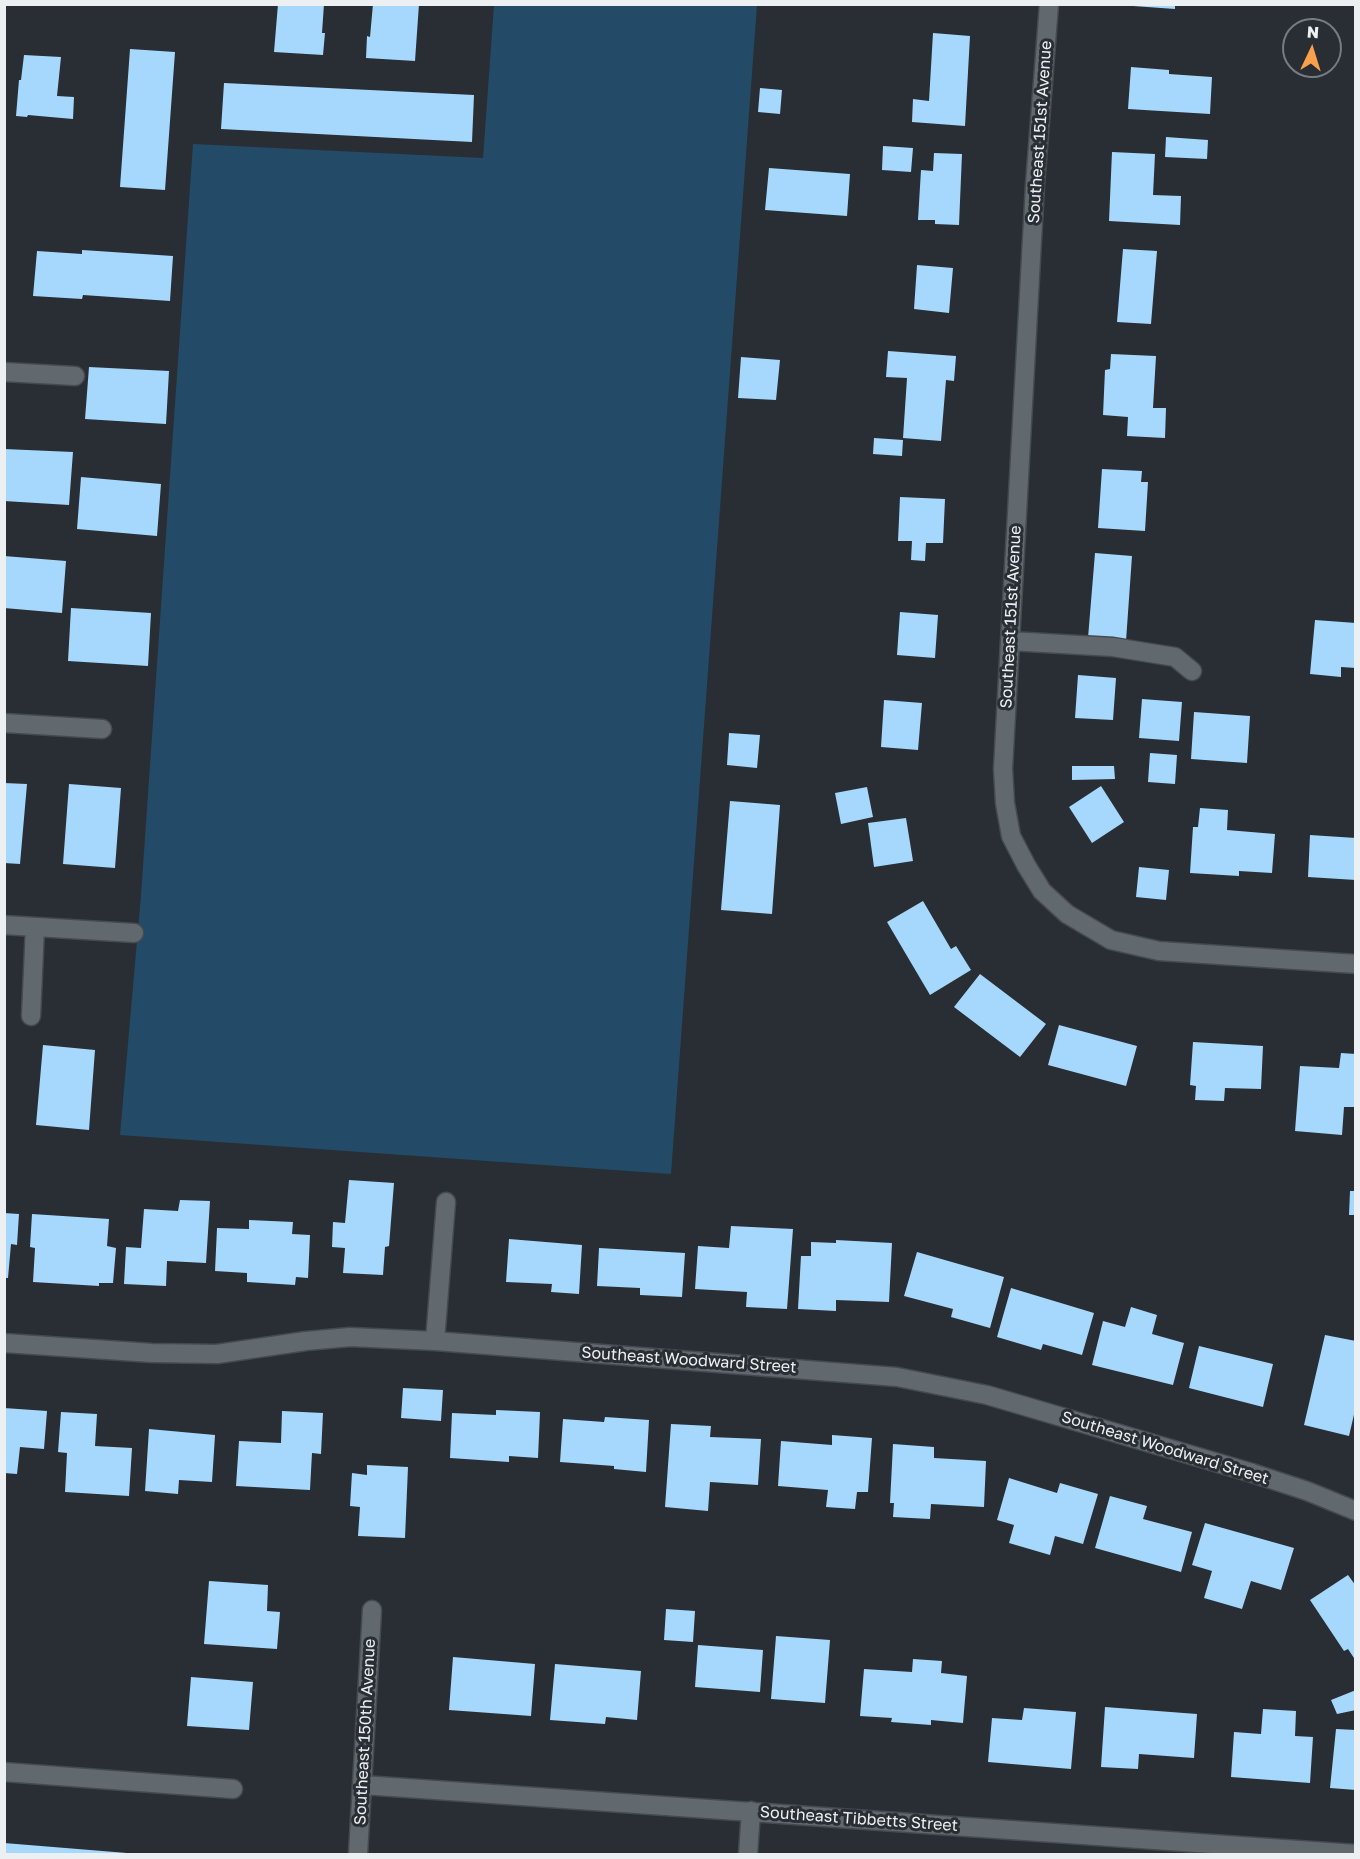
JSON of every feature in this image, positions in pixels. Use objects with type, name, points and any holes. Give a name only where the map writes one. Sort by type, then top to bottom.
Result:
[{"type":"street","name":"Southeast 151st Avenue","points":[[1048,4],[1003,769],[1005,803],[1011,836],[1042,891],[1067,914],[1111,939],[1159,951],[1356,964]]},
{"type":"street","points":[[4,372],[75,376]]},
{"type":"street","points":[[1010,641],[1113,647],[1175,657],[1192,671]]},
{"type":"street","points":[[4,723],[102,729]]},
{"type":"street","points":[[4,925],[134,933]]},
{"type":"street","points":[[31,1016],[35,927]]},
{"type":"street","points":[[435,1341],[446,1202]]},
{"type":"street","name":"Southeast Woodward Street","points":[[4,1343],[152,1353],[208,1354],[306,1341],[350,1338],[435,1341],[897,1377],[987,1395],[1252,1473],[1356,1510]]},
{"type":"street","name":"Southeast 150th Avenue","points":[[358,1854],[372,1610]]},
{"type":"street","points":[[4,1772],[233,1789]]},
{"type":"street","name":"Southeast Tibbetts Street","points":[[363,1785],[1356,1854]]},
{"type":"street","points":[[748,1854],[752,1811]]},
{"type":"shaded area","points":[[494,5],[757,5],[671,1174],[120,1135],[141,895],[193,144],[483,158]]},
{"type":"building","points":[[278,4],[324,4],[323,55],[274,52]]},
{"type":"building","points":[[373,4],[419,4],[415,61],[366,58],[367,36],[370,37]]},
{"type":"building","points":[[1133,4],[1175,4],[1175,9],[1133,6]]},
{"type":"building","points":[[933,33],[970,36],[965,126],[912,122],[913,99],[929,101]]},
{"type":"building","points":[[130,49],[175,52],[165,190],[120,187]]},
{"type":"building","points":[[24,55],[61,57],[57,96],[74,97],[73,119],[16,116]]},
{"type":"building","points":[[1131,67],[1169,70],[1169,74],[1212,77],[1210,114],[1128,109]]},
{"type":"building","points":[[224,83],[474,95],[472,142],[221,129]]},
{"type":"building","points":[[760,88],[782,90],[780,114],[758,112]]},
{"type":"building","points":[[1166,137],[1208,140],[1207,159],[1165,157]]},
{"type":"building","points":[[883,146],[913,148],[911,172],[882,170]]},
{"type":"building","points":[[1112,152],[1155,154],[1153,195],[1181,196],[1180,225],[1109,221]]},
{"type":"building","points":[[934,153],[962,154],[959,225],[935,224],[935,220],[918,220],[921,170],[933,171]]},
{"type":"building","points":[[769,168],[850,174],[847,216],[765,210]]},
{"type":"building","points":[[1123,249],[1157,251],[1151,324],[1117,322]]},
{"type":"building","points":[[82,250],[173,256],[170,301],[83,295],[82,299],[33,296],[37,251],[82,254]]},
{"type":"building","points":[[917,265],[953,268],[949,313],[914,309]]},
{"type":"building","points":[[888,351],[956,356],[954,381],[946,380],[941,441],[903,438],[907,378],[886,377]]},
{"type":"building","points":[[1111,354],[1156,356],[1153,408],[1166,408],[1165,438],[1127,436],[1128,417],[1103,415],[1105,370],[1110,369]]},
{"type":"building","points":[[741,357],[780,360],[776,400],[738,398]]},
{"type":"building","points":[[89,367],[169,371],[166,424],[85,419]]},
{"type":"building","points":[[874,438],[903,440],[902,456],[873,454]]},
{"type":"building","points":[[4,449],[73,452],[69,505],[4,501]]},
{"type":"building","points":[[1102,469],[1142,471],[1141,482],[1148,482],[1145,531],[1098,528]]},
{"type":"building","points":[[81,477],[161,484],[157,536],[77,529]]},
{"type":"building","points":[[900,497],[945,499],[943,543],[926,543],[925,561],[911,560],[912,541],[898,541]]},
{"type":"building","points":[[1095,553],[1132,556],[1126,641],[1088,638]]},
{"type":"building","points":[[4,556],[66,561],[62,613],[4,608]]},
{"type":"building","points":[[71,608],[151,613],[148,666],[68,661]]},
{"type":"building","points":[[900,612],[938,615],[935,658],[897,655]]},
{"type":"building","points":[[1315,620],[1356,623],[1356,668],[1341,667],[1341,677],[1310,674]]},
{"type":"building","points":[[1078,675],[1116,678],[1113,720],[1075,718]]},
{"type":"building","points":[[1142,699],[1182,702],[1179,741],[1139,738]]},
{"type":"building","points":[[884,700],[922,703],[918,750],[881,747]]},
{"type":"building","points":[[1194,712],[1250,716],[1247,763],[1191,759]]},
{"type":"building","points":[[729,733],[760,735],[757,768],[727,765]]},
{"type":"building","points":[[1150,753],[1177,755],[1175,784],[1148,782]]},
{"type":"building","points":[[1072,766],[1114,766],[1115,779],[1072,780]]},
{"type":"building","points":[[4,783],[27,784],[20,864],[4,863]]},
{"type":"building","points":[[69,784],[121,788],[115,868],[63,864]]},
{"type":"building","points":[[1101,786],[1124,822],[1092,843],[1069,807]]},
{"type":"building","points":[[867,787],[873,817],[841,824],[835,793]]},
{"type":"building","points":[[730,801],[780,805],[772,914],[721,910]]},
{"type":"building","points":[[1200,808],[1228,810],[1227,830],[1275,834],[1272,873],[1239,871],[1239,876],[1190,873],[1193,827],[1198,827]]},
{"type":"building","points":[[906,818],[913,861],[874,867],[868,823]]},
{"type":"building","points":[[1310,835],[1356,838],[1356,880],[1308,877]]},
{"type":"building","points":[[1139,867],[1169,870],[1166,900],[1136,897]]},
{"type":"building","points":[[923,901],[951,949],[956,946],[971,970],[930,995],[887,922]]},
{"type":"building","points":[[980,974],[1046,1024],[1020,1057],[954,1007]]},
{"type":"building","points":[[1059,1025],[1137,1046],[1126,1086],[1048,1065]]},
{"type":"building","points":[[1193,1042],[1263,1046],[1261,1089],[1225,1088],[1224,1101],[1195,1100],[1196,1086],[1190,1085]]},
{"type":"building","points":[[43,1045],[95,1050],[89,1130],[36,1125]]},
{"type":"building","points":[[1341,1053],[1356,1054],[1356,1107],[1344,1107],[1342,1135],[1295,1131],[1300,1066],[1339,1068]]},
{"type":"building","points":[[349,1180],[394,1183],[389,1246],[385,1247],[383,1275],[343,1273],[345,1248],[332,1247],[333,1222],[345,1223]]},
{"type":"building","points":[[1350,1191],[1356,1191],[1356,1215],[1349,1215]]},
{"type":"building","points":[[180,1200],[210,1201],[206,1263],[167,1261],[166,1286],[124,1284],[126,1247],[141,1248],[144,1209],[178,1211]]},
{"type":"building","points":[[4,1213],[19,1214],[17,1245],[11,1244],[8,1278],[4,1278]]},
{"type":"building","points":[[32,1214],[109,1219],[107,1246],[116,1248],[113,1283],[99,1283],[99,1286],[33,1282],[35,1248],[30,1247]]},
{"type":"building","points":[[249,1220],[293,1222],[292,1234],[310,1235],[308,1278],[296,1277],[295,1285],[247,1282],[247,1273],[215,1271],[217,1228],[249,1229]]},
{"type":"building","points":[[731,1226],[793,1229],[787,1309],[746,1307],[747,1292],[695,1289],[698,1246],[729,1248]]},
{"type":"building","points":[[509,1239],[582,1245],[579,1294],[551,1292],[552,1284],[506,1282]]},
{"type":"building","points":[[836,1240],[892,1243],[889,1302],[836,1300],[836,1311],[798,1309],[801,1256],[811,1256],[811,1242],[836,1243]]},
{"type":"building","points":[[599,1248],[685,1253],[682,1297],[640,1295],[640,1288],[597,1286]]},
{"type":"building","points":[[917,1252],[1004,1277],[990,1328],[951,1317],[953,1309],[904,1296]]},
{"type":"building","points":[[1011,1288],[1094,1313],[1082,1355],[1043,1344],[1041,1350],[997,1337]]},
{"type":"building","points":[[1131,1307],[1157,1315],[1152,1334],[1184,1343],[1173,1385],[1092,1365],[1103,1321],[1125,1327]]},
{"type":"building","points":[[1325,1335],[1356,1341],[1356,1406],[1349,1436],[1304,1425]]},
{"type":"building","points":[[1199,1346],[1273,1364],[1263,1407],[1189,1388]]},
{"type":"building","points":[[403,1388],[443,1390],[441,1421],[401,1418]]},
{"type":"building","points":[[4,1408],[47,1411],[44,1449],[20,1447],[17,1474],[4,1473]]},
{"type":"building","points":[[496,1410],[540,1412],[538,1458],[509,1456],[509,1462],[450,1458],[452,1413],[496,1415]]},
{"type":"building","points":[[282,1411],[323,1413],[321,1454],[312,1453],[310,1490],[236,1486],[239,1441],[281,1443]]},
{"type":"building","points":[[61,1412],[97,1414],[95,1446],[132,1448],[129,1496],[65,1492],[67,1453],[58,1452]]},
{"type":"building","points":[[605,1417],[649,1420],[646,1472],[614,1469],[614,1466],[560,1462],[563,1419],[604,1422]]},
{"type":"building","points":[[671,1424],[711,1426],[710,1437],[761,1439],[758,1485],[710,1482],[708,1511],[665,1507]]},
{"type":"building","points":[[149,1429],[215,1435],[212,1482],[179,1480],[178,1494],[145,1491]]},
{"type":"building","points":[[832,1435],[872,1438],[868,1492],[857,1492],[855,1509],[826,1507],[828,1490],[778,1486],[781,1441],[832,1445]]},
{"type":"building","points":[[893,1444],[934,1447],[934,1458],[986,1461],[984,1507],[931,1504],[930,1519],[893,1517],[894,1503],[890,1503]]},
{"type":"building","points":[[367,1465],[408,1467],[405,1538],[358,1536],[360,1507],[350,1506],[352,1473],[367,1475]]},
{"type":"building","points":[[1009,1478],[1057,1493],[1060,1483],[1098,1494],[1083,1544],[1055,1536],[1050,1555],[1009,1543],[1014,1525],[997,1520]]},
{"type":"building","points":[[1110,1496],[1147,1506],[1143,1519],[1192,1532],[1181,1572],[1095,1548]]},
{"type":"building","points":[[1205,1523],[1294,1548],[1281,1590],[1251,1581],[1242,1609],[1204,1598],[1212,1571],[1192,1565]]},
{"type":"building","points":[[1348,1575],[1356,1586],[1356,1661],[1348,1649],[1344,1651],[1310,1600]]},
{"type":"building","points":[[209,1581],[268,1585],[267,1611],[280,1612],[277,1649],[204,1644]]},
{"type":"building","points":[[666,1609],[695,1611],[693,1642],[664,1640]]},
{"type":"building","points":[[776,1636],[830,1640],[825,1703],[771,1699]]},
{"type":"building","points":[[698,1645],[763,1650],[760,1692],[695,1687]]},
{"type":"building","points":[[453,1657],[535,1664],[531,1716],[449,1710]]},
{"type":"building","points":[[913,1659],[942,1661],[941,1673],[967,1676],[963,1723],[931,1720],[931,1725],[891,1722],[892,1718],[860,1716],[864,1669],[912,1672]]},
{"type":"building","points":[[555,1664],[641,1671],[637,1720],[606,1717],[605,1724],[550,1720]]},
{"type":"building","points":[[191,1677],[253,1682],[249,1730],[187,1726]]},
{"type":"building","points":[[1356,1690],[1356,1710],[1337,1714],[1331,1700]]},
{"type":"building","points":[[1105,1707],[1197,1714],[1194,1758],[1139,1754],[1138,1769],[1101,1767]]},
{"type":"building","points":[[1024,1708],[1076,1712],[1071,1769],[988,1762],[992,1718],[1022,1720]]},
{"type":"building","points":[[1263,1709],[1296,1711],[1295,1736],[1313,1737],[1310,1783],[1231,1777],[1234,1732],[1261,1734]]},
{"type":"building","points":[[1336,1729],[1356,1730],[1356,1790],[1330,1788]]},
{"type":"building","points":[[4,1843],[127,1853],[127,1854],[4,1854]]}]
